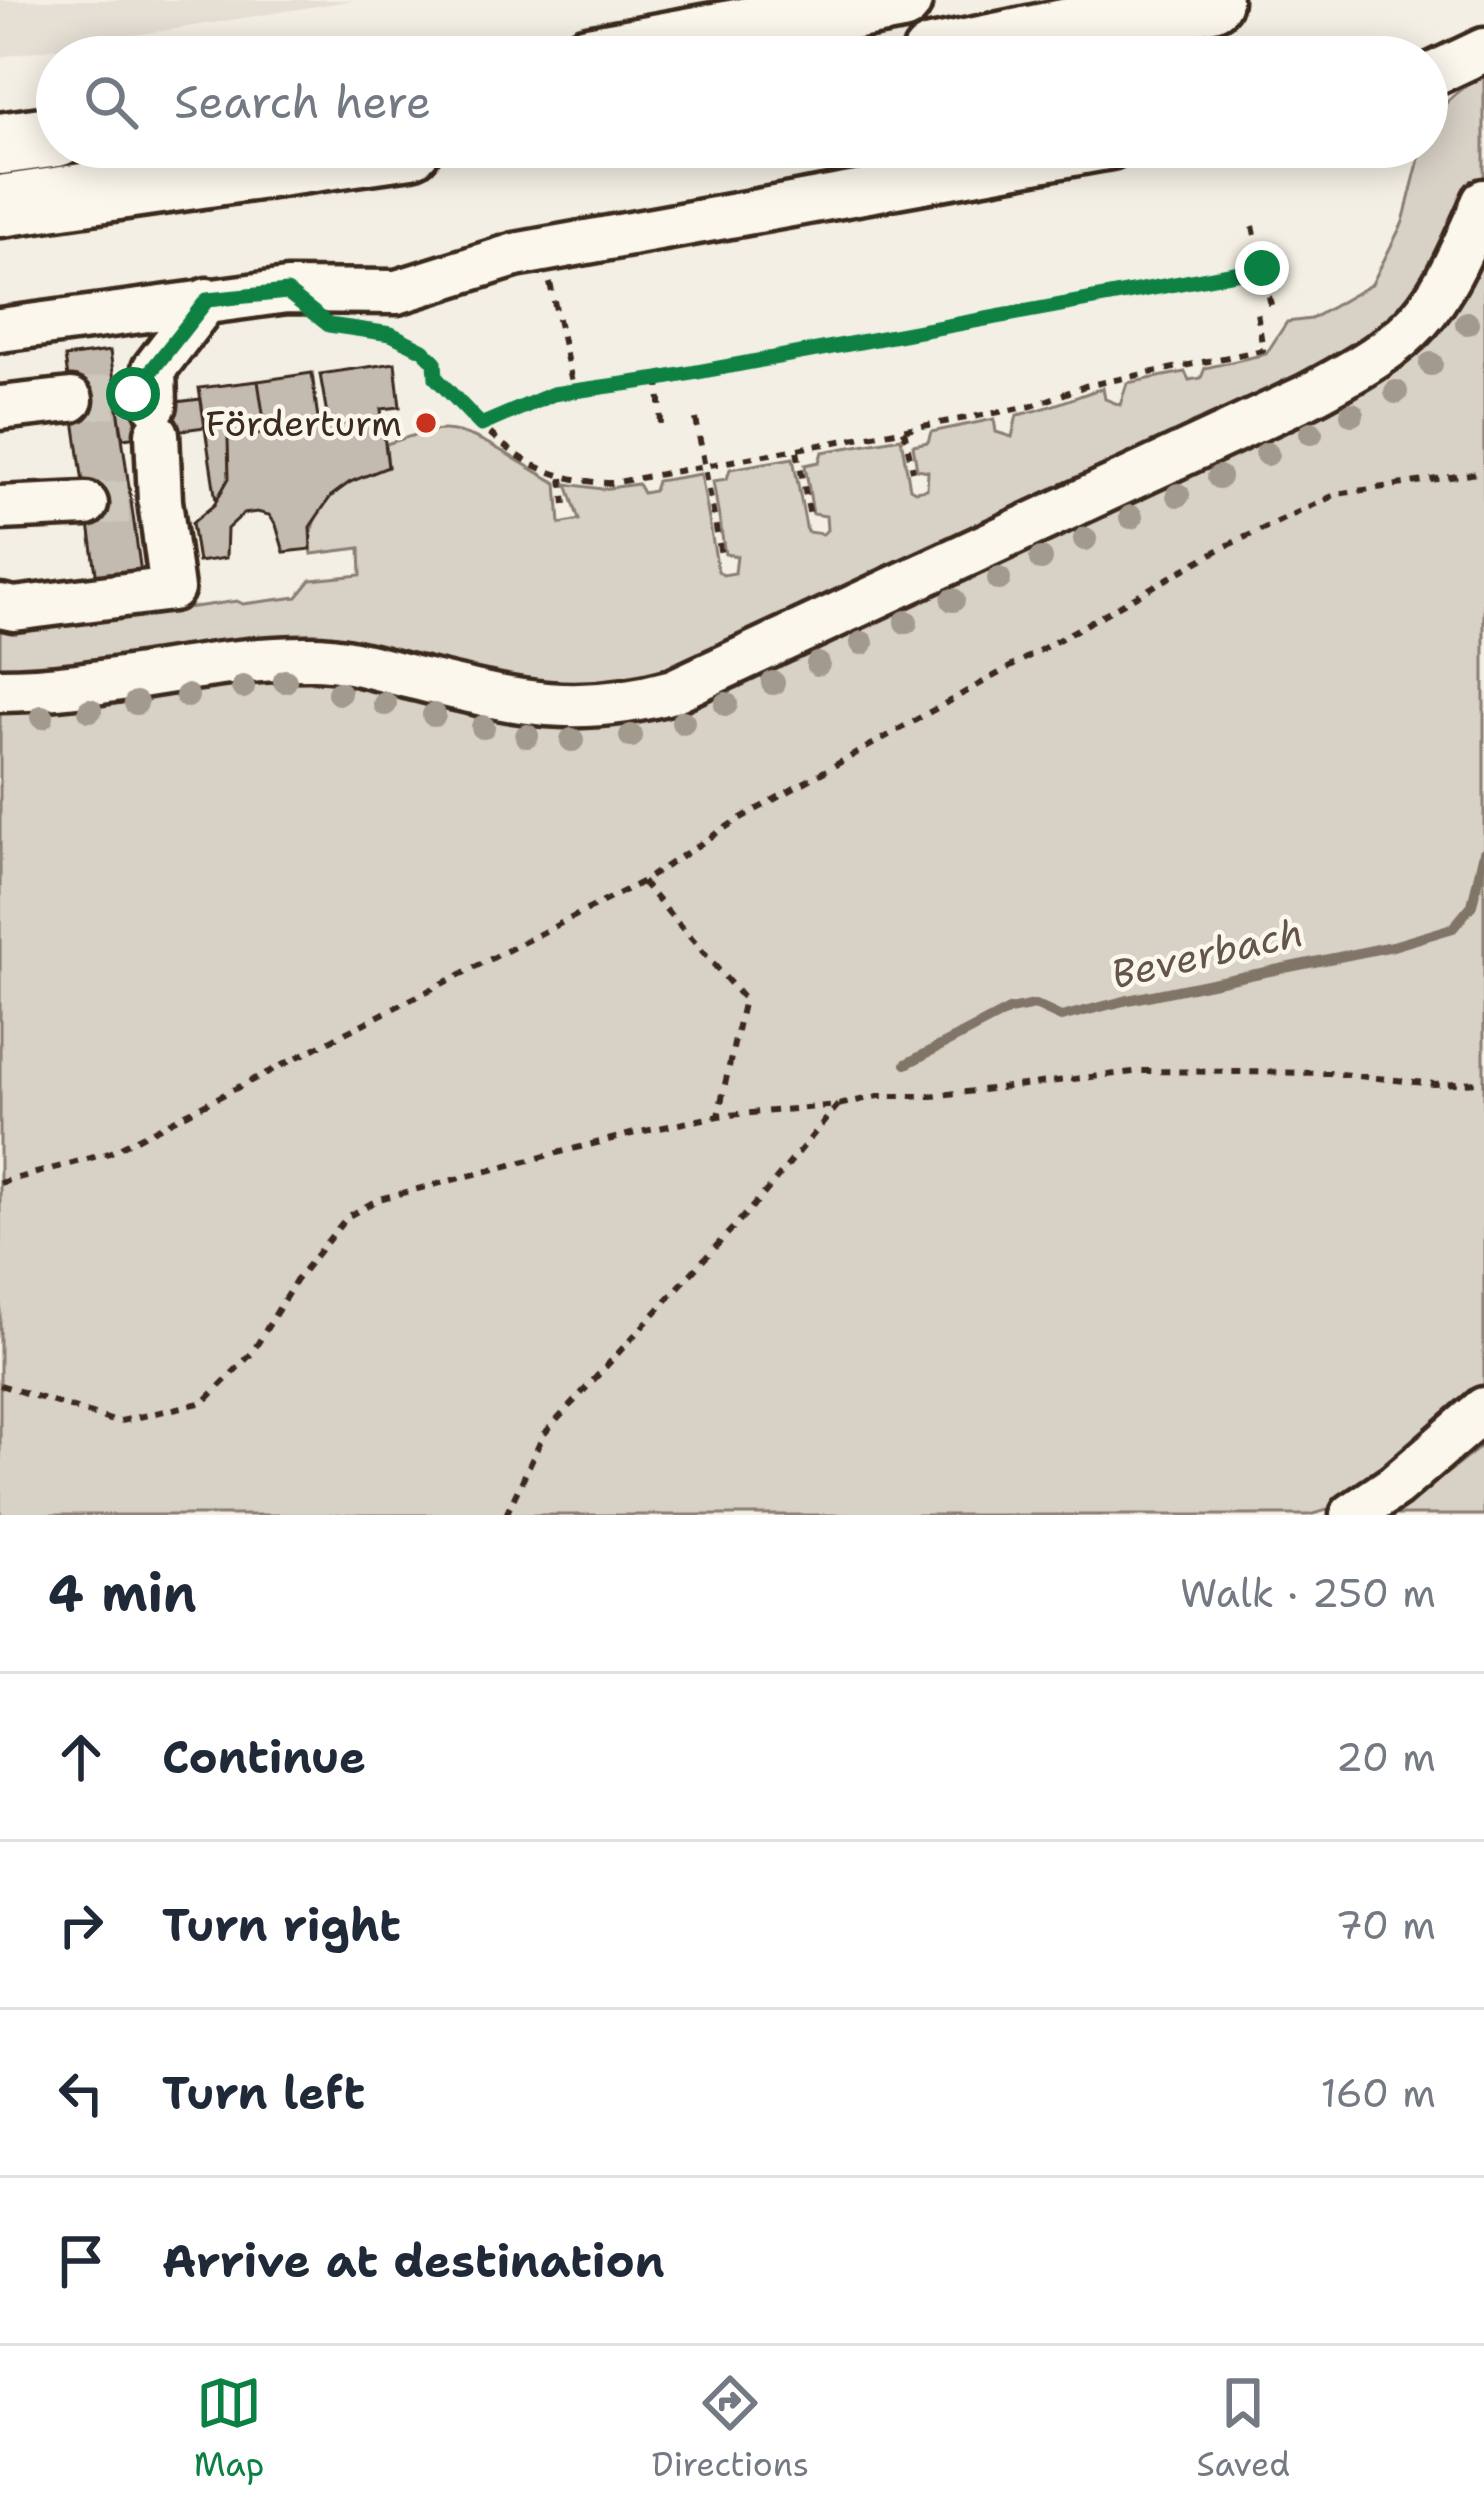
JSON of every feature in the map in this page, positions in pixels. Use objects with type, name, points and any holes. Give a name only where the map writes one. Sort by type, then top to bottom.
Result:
[{"type":"highway","points":[[704,36],[901,0]]},
{"type":"highway","points":[[1035,36],[1211,0]]},
{"type":"highway","points":[[0,144],[36,139]]},
{"type":"highway","points":[[0,206],[264,168]]},
{"type":"street","points":[[1448,67],[1484,50]]},
{"type":"street","points":[[0,330],[207,300],[315,290],[397,292],[542,250],[995,168]]},
{"type":"street","points":[[0,690],[266,658],[319,658],[551,707],[613,705],[674,691],[1306,398],[1363,367],[1390,350],[1432,307],[1448,283],[1484,201]]},
{"type":"street","points":[[0,606],[14,609],[172,589],[146,501],[146,401],[207,300]]},
{"type":"street","points":[[0,408],[71,400]]},
{"type":"street","points":[[0,508],[86,504]]},
{"type":"street","points":[[1352,1515],[1395,1486],[1484,1409]]},
{"type":"path","points":[[1253,226],[1271,309]]},
{"type":"path","points":[[542,250],[574,391]]},
{"type":"path","points":[[481,425],[553,394],[659,379],[1262,268]]},
{"type":"path","points":[[370,331],[391,334],[423,350],[435,362],[436,378],[520,460],[562,478],[613,483],[1032,406],[1085,386],[1263,350],[1257,312]]},
{"type":"path","points":[[659,379],[662,425]]},
{"type":"path","points":[[696,418],[722,555]]},
{"type":"path","points":[[904,430],[913,471]]},
{"type":"path","points":[[797,451],[810,516]]},
{"type":"path","points":[[0,1184],[109,1153],[642,882],[734,822],[1222,548],[1337,494],[1484,472]]},
{"type":"path","points":[[562,478],[565,504]]},
{"type":"path","points":[[642,882],[744,999],[718,1116]]},
{"type":"path","points":[[0,1384],[117,1422],[204,1402],[252,1353],[296,1280],[347,1217],[379,1199],[718,1116],[1141,1071],[1330,1072],[1433,1084],[1484,1082]]},
{"type":"path","points":[[506,1515],[544,1434],[763,1196],[838,1105]]},
{"type":"shaded area","points":[[0,0],[354,0],[130,36],[36,36],[36,51],[0,57]]},
{"type":"shaded area","points":[[1484,74],[1484,1389],[1339,1507],[1309,1515],[0,1515],[0,627],[68,616],[79,623],[297,597],[311,580],[361,575],[360,548],[312,554],[311,537],[321,508],[358,478],[388,467],[386,444],[436,430],[471,436],[557,483],[560,524],[579,520],[567,484],[602,489],[638,484],[643,493],[654,491],[657,481],[701,474],[718,571],[735,573],[737,556],[725,554],[713,481],[727,479],[730,469],[793,458],[807,532],[823,534],[826,516],[813,514],[805,465],[819,462],[822,452],[901,438],[910,488],[927,489],[928,471],[917,469],[913,445],[928,442],[931,432],[994,419],[996,432],[1012,437],[1017,415],[1103,388],[1105,399],[1120,405],[1127,383],[1185,372],[1189,380],[1201,378],[1205,368],[1266,354],[1287,322],[1311,319],[1372,284],[1403,222],[1417,168],[1448,168],[1448,102]]},
{"type":"shaded area","points":[[1484,1444],[1484,1515],[1394,1515]]},
{"type":"building","points":[[110,351],[141,573],[97,580],[65,357]]},
{"type":"building","points":[[395,363],[400,407],[381,409],[382,419],[329,426],[320,374]]},
{"type":"building","points":[[312,373],[319,427],[266,433],[258,381]]},
{"type":"building","points":[[258,381],[266,433],[228,438],[229,478],[216,501],[199,388]]},
{"type":"building","points":[[201,399],[205,427],[123,438],[118,409]]},
{"type":"building","points":[[382,419],[388,467],[350,482],[331,496],[310,527],[311,549],[284,552],[276,525],[269,515],[257,512],[243,514],[227,529],[226,558],[198,562],[192,523],[214,505],[229,478],[228,438]]},
{"type":"waterway","name":"Beverbach","points":[[906,1064],[1009,1010],[1035,1005],[1061,1017],[1393,946],[1453,928],[1472,905],[1484,852]]},
{"type":"tunnel","points":[[71,400],[116,396]]},
{"type":"tunnel","points":[[86,504],[131,502]]},
{"type":"place","name":"Förderturm","points":[[426,423]]},
{"type":"route","points":[[133,394],[207,300],[287,292],[329,325],[391,334],[423,350],[435,362],[436,378],[481,425],[553,394],[659,379],[1262,268]]}]
